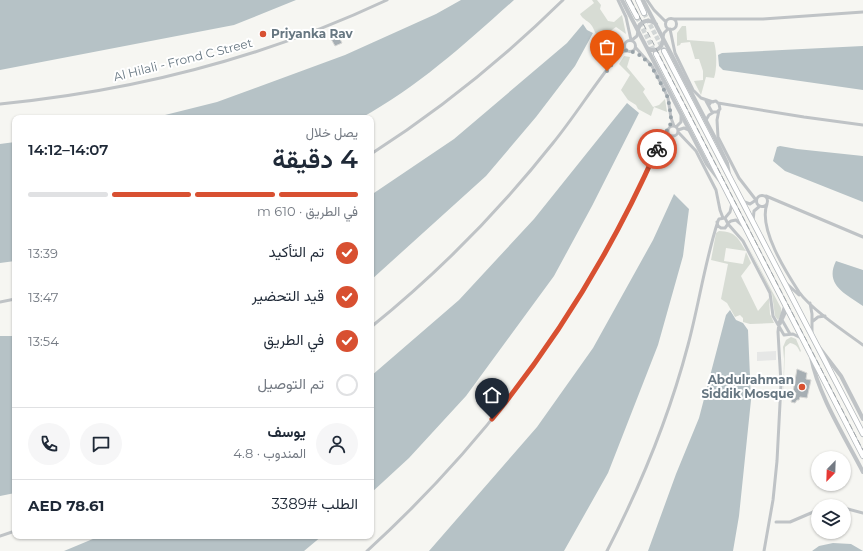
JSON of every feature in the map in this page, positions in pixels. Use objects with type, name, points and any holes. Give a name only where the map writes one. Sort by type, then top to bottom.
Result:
[{"type":"main road","points":[[628,0],[637,17]]},
{"type":"main road","points":[[638,0],[644,13]]},
{"type":"main road","points":[[664,51],[863,434]]},
{"type":"main road","points":[[656,54],[863,456]]},
{"type":"street","name":"Al Hilali - Frond C Street","points":[[0,104],[112,88],[201,67],[287,40],[336,22],[387,0]]},
{"type":"street","points":[[374,152],[471,83],[563,0]]},
{"type":"street","points":[[618,0],[626,17],[628,32],[626,43],[627,50]]},
{"type":"street","points":[[622,0],[689,130],[710,168],[723,184]]},
{"type":"street","points":[[643,0],[725,160],[729,177]]},
{"type":"street","points":[[647,0],[666,23],[672,37],[676,56],[693,90],[704,99],[711,111],[714,112],[717,120]]},
{"type":"street","points":[[659,15],[674,19],[770,19],[863,12]]},
{"type":"street","points":[[374,324],[432,274],[504,201],[554,143],[626,43],[638,36],[640,24],[644,21],[652,21],[661,26],[666,23],[669,18]]},
{"type":"street","points":[[674,19],[677,24]]},
{"type":"street","points":[[672,37],[677,24],[686,19]]},
{"type":"street","points":[[632,51],[636,47],[642,45],[646,46],[650,50],[657,50],[663,44],[664,33],[669,29],[675,28]]},
{"type":"street","points":[[628,32],[636,44],[640,55]]},
{"type":"street","points":[[614,60],[622,52],[627,50],[640,55],[652,66],[666,92],[671,116],[675,126],[685,140],[695,149],[715,187],[720,210],[728,224],[744,244],[770,294],[772,313],[784,334]]},
{"type":"street","points":[[704,99],[718,103],[804,118],[863,125]]},
{"type":"street","points":[[701,111],[705,111],[713,102]]},
{"type":"street","points":[[718,103],[717,133],[719,139],[741,181],[750,191],[757,203],[761,206],[768,234],[802,297]]},
{"type":"street","points":[[706,122],[708,116],[719,109],[730,105]]},
{"type":"street","points":[[366,551],[416,504],[455,463],[500,409],[539,358],[603,257],[638,191],[662,136],[681,120],[680,112]]},
{"type":"street","points":[[670,135],[669,129],[671,116]]},
{"type":"street","points":[[675,136],[678,131],[684,128],[689,130]]},
{"type":"street","points":[[661,140],[670,135],[685,140]]},
{"type":"street","points":[[750,191],[766,196],[863,237]]},
{"type":"street","points":[[742,200],[750,204],[760,195]]},
{"type":"street","points":[[764,214],[767,203],[766,196]]},
{"type":"street","points":[[718,221],[730,212],[732,201]]},
{"type":"street","points":[[753,223],[754,211],[767,203],[776,201]]},
{"type":"street","points":[[607,551],[644,472],[671,402],[692,330],[713,233],[718,221],[720,210]]},
{"type":"street","points":[[713,233],[731,221],[736,220],[745,227]]},
{"type":"street","points":[[718,221],[722,228],[735,233]]},
{"type":"street","points":[[783,280],[825,316],[863,345]]},
{"type":"street","points":[[0,302],[12,299]]},
{"type":"street","points":[[810,303],[812,338],[838,372],[863,418]]},
{"type":"street","points":[[779,326],[786,307]]},
{"type":"street","points":[[764,551],[773,500],[779,442],[781,390],[780,345],[778,335],[779,326],[786,307]]},
{"type":"street","points":[[812,321],[818,317],[825,316]]},
{"type":"street","points":[[782,320],[790,334]]},
{"type":"street","points":[[784,334],[790,334],[803,339]]},
{"type":"street","points":[[780,345],[784,334]]},
{"type":"street","points":[[810,352],[820,387],[863,472]]},
{"type":"street","points":[[851,510],[863,513]]},
{"type":"street","points":[[776,522],[790,522],[811,513]]},
{"type":"street","points":[[0,536],[12,532]]},
{"type":"shaded area","points":[[0,0],[296,0],[234,25],[0,70]]},
{"type":"shaded area","points":[[461,0],[514,0],[441,64],[402,93],[366,115],[165,115],[217,102],[345,55],[436,14]]},
{"type":"shaded area","points":[[592,0],[597,0],[601,5],[600,9],[608,21],[614,22],[622,15],[626,34],[616,27],[601,38],[597,36],[591,24],[580,14],[594,3]]},
{"type":"shaded area","points":[[583,24],[587,30],[593,33],[575,66],[536,117],[486,176],[374,277],[374,193],[454,139],[567,43]]},
{"type":"shaded area","points":[[682,26],[686,26],[687,40],[714,42],[716,55],[715,74],[714,78],[706,77],[701,95],[694,81],[703,80],[703,71],[699,59],[695,59],[690,42],[681,43],[677,46],[677,33]]},
{"type":"shaded area","points":[[863,46],[863,90],[723,70],[719,66],[718,55],[722,53]]},
{"type":"shaded area","points":[[624,56],[630,57],[627,67],[645,89],[643,92],[653,107],[659,105],[665,99],[667,112],[654,107],[651,116],[638,109],[636,105],[628,100],[621,90],[630,75],[619,64]]},
{"type":"shaded area","points":[[627,103],[639,113],[592,206],[554,276],[466,396],[409,458],[374,490],[374,373],[459,300],[534,219]]},
{"type":"shaded area","points":[[12,142],[12,261],[0,263],[0,144]]},
{"type":"shaded area","points":[[780,146],[863,156],[863,202],[785,171],[773,161],[777,147]]},
{"type":"shaded area","points":[[674,194],[689,209],[683,256],[658,345],[608,473],[564,551],[429,551],[537,427],[593,348],[653,240]]},
{"type":"shaded area","points":[[719,231],[736,236],[746,251],[726,248],[724,261],[743,264],[746,252],[751,263],[741,276],[758,311],[769,298],[770,314],[774,323],[750,324],[743,322],[743,318],[740,315],[735,317],[727,303],[721,299],[728,264],[711,260],[716,233]]},
{"type":"shaded area","points":[[747,244],[781,308],[781,314],[778,320],[775,316],[772,294]]},
{"type":"shaded area","points":[[836,261],[863,270],[863,306],[844,293],[835,283],[833,269]]},
{"type":"shaded area","points":[[730,310],[736,320],[743,323],[748,330],[751,400],[739,516],[733,551],[648,551],[676,474],[699,418],[726,315]]},
{"type":"shaded area","points":[[0,336],[12,336],[12,494],[0,496]]},
{"type":"shaded area","points":[[791,337],[796,339],[801,351],[800,352],[792,343],[785,347],[783,407],[783,347],[786,340]]},
{"type":"shaded area","points":[[776,351],[776,360],[757,361],[757,352]]},
{"type":"shaded area","points":[[93,539],[318,539],[304,551],[64,551]]},
{"type":"shaded area","points":[[833,543],[851,544],[863,551],[812,551],[819,546]]},
{"type":"building","points":[[337,33],[342,43],[335,46],[330,37]]},
{"type":"building","name":"Abdulrahman Siddik Mosque","points":[[797,369],[807,373],[806,379],[811,380],[807,398],[800,397],[795,403],[791,402],[792,398],[795,398],[796,393],[793,392]]},
{"type":"tunnel","points":[[644,13],[664,51]]},
{"type":"tunnel","points":[[637,17],[655,53]]},
{"type":"railway","points":[[631,0],[863,450]]},
{"type":"way so far","points":[[607,71],[620,53],[627,50],[636,52],[649,63],[654,70],[667,95],[671,116],[670,127],[662,136],[657,149]]},
{"type":"place","name":"Priyanka Rav","points":[[263,34]]},
{"type":"place","name":"Abdulrahman Siddik Mosque","points":[[802,387]]},
{"type":"route","points":[[492,419],[544,352],[580,295],[624,218],[657,149]]}]
